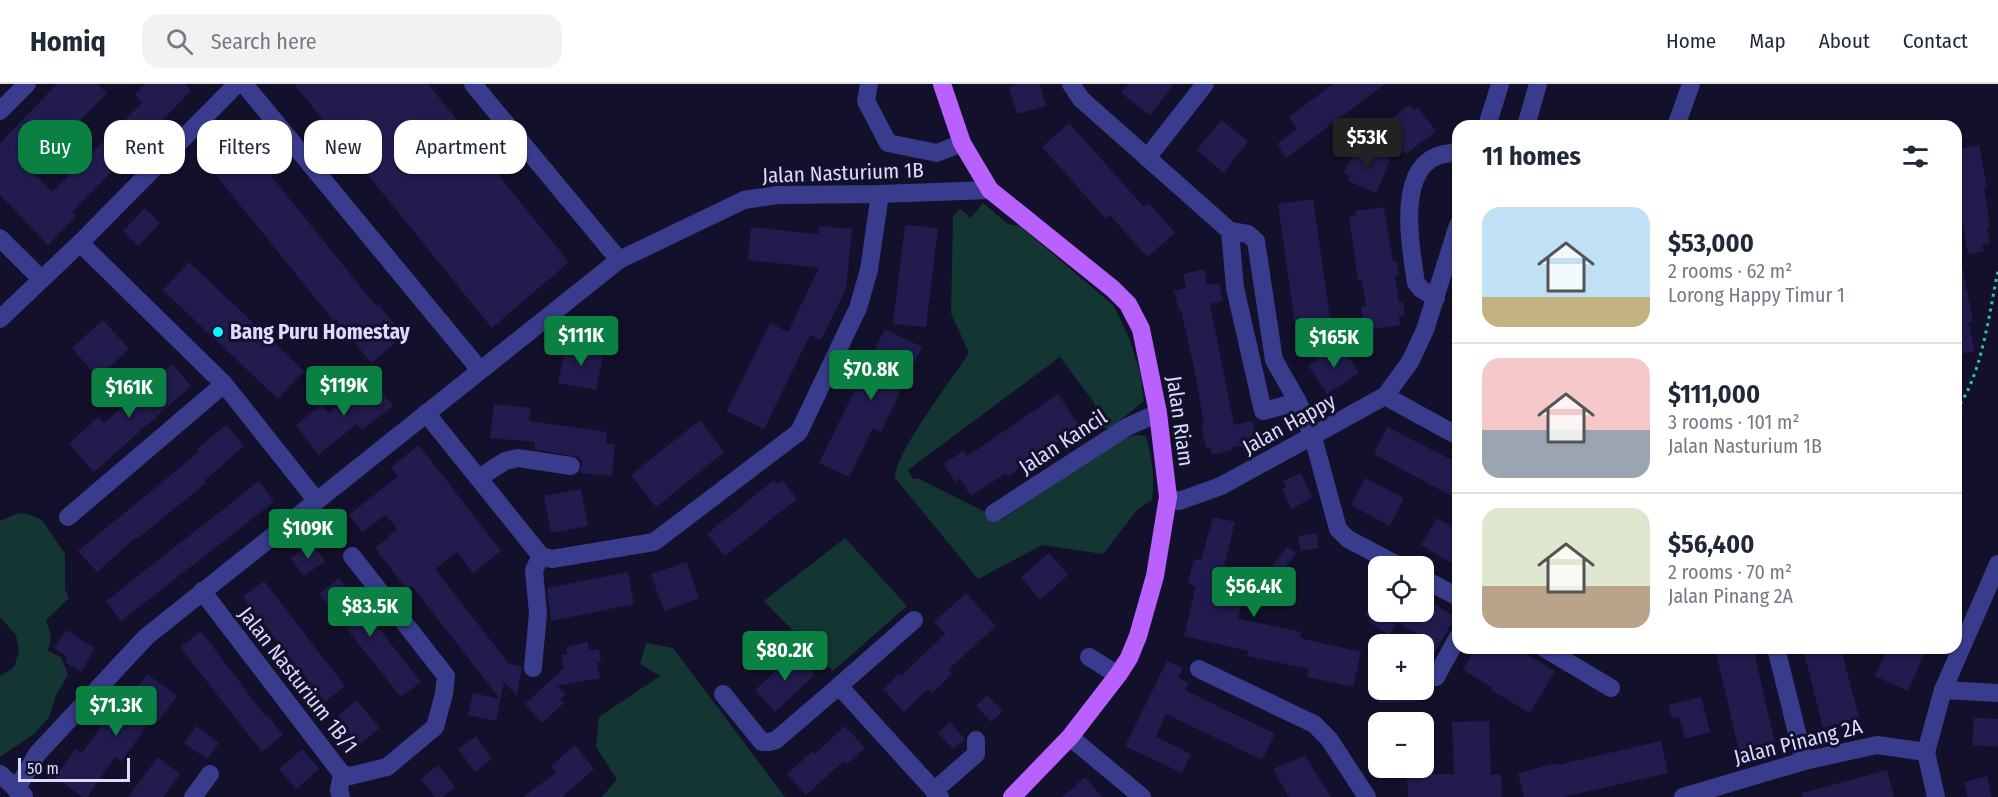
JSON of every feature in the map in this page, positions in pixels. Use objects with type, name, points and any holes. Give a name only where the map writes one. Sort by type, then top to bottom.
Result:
[{"type":"main road","name":"Jalan Riam","points":[[942,84],[962,143],[990,190],[1113,289],[1128,304],[1141,329],[1158,413],[1167,497],[1155,576],[1138,636],[1129,658],[1070,737],[1012,797]]},
{"type":"street","points":[[0,111],[27,84]]},
{"type":"street","points":[[0,319],[80,243],[237,84]]},
{"type":"street","points":[[244,84],[480,370]]},
{"type":"street","points":[[473,84],[619,260]]},
{"type":"street","points":[[869,84],[866,101],[888,143],[937,153],[962,143]]},
{"type":"street","points":[[1071,84],[1081,99],[1227,228],[1248,234],[1256,241],[1274,360],[1298,402],[1313,437],[1338,529],[1348,539],[1380,556]]},
{"type":"street","points":[[1147,158],[1205,84]]},
{"type":"street","points":[[1489,120],[1500,84]]},
{"type":"street","points":[[1528,120],[1538,84]]},
{"type":"street","points":[[1679,120],[1691,84]]},
{"type":"street","points":[[1436,298],[1420,289],[1416,283],[1408,212],[1410,195],[1418,172],[1431,159],[1444,153],[1452,153]]},
{"type":"street","name":"Jalan Nasturium 1B","points":[[21,793],[37,754],[146,637],[619,260],[744,200],[777,195],[990,190]]},
{"type":"street","points":[[426,413],[541,556],[552,559],[654,542],[799,432],[858,308],[869,270],[880,194]]},
{"type":"street","points":[[1227,228],[1235,288],[1263,411],[1298,402]]},
{"type":"street","points":[[0,238],[41,279]]},
{"type":"street","points":[[80,243],[224,384],[316,500]]},
{"type":"street","points":[[1452,245],[1425,330],[1410,362],[1385,396],[1452,433]]},
{"type":"street","points":[[68,517],[224,384]]},
{"type":"street","name":"Jalan Happy","points":[[1167,497],[1179,501],[1221,486],[1385,396]]},
{"type":"street","name":"Jalan Kancil","points":[[994,513],[1127,427],[1158,413]]},
{"type":"street","points":[[479,478],[504,461],[518,458],[571,466]]},
{"type":"street","name":"Jalan Nasturium 1B/1","points":[[202,591],[342,774],[350,776],[387,767],[435,727],[444,694],[446,676],[352,555]]},
{"type":"street","points":[[533,668],[538,613],[534,570],[541,556]]},
{"type":"street","points":[[1962,646],[1998,564]]},
{"type":"street","points":[[1434,584],[1452,594]]},
{"type":"street","points":[[723,694],[762,742],[776,740],[914,620]]},
{"type":"street","points":[[1436,677],[1452,648]]},
{"type":"street","points":[[1554,654],[1611,688]]},
{"type":"street","points":[[1777,654],[1804,761]]},
{"type":"street","points":[[1936,797],[1926,752],[1943,690],[1959,654]]},
{"type":"street","points":[[1089,657],[1118,675]]},
{"type":"street","points":[[1199,669],[1314,724],[1329,739],[1367,797]]},
{"type":"street","points":[[839,686],[937,794],[976,754],[976,740]]},
{"type":"street","points":[[1943,690],[1998,693]]},
{"type":"street","points":[[1070,737],[1142,797]]},
{"type":"street","name":"Jalan Pinang 2A","points":[[1694,796],[1804,761],[1877,746],[1926,752]]},
{"type":"street","points":[[0,774],[21,793]]},
{"type":"street","points":[[193,797],[210,774]]},
{"type":"street","points":[[341,797],[339,790],[342,774]]},
{"type":"path","points":[[1962,403],[1981,354],[1998,271]]},
{"type":"green space","points":[[983,203],[1008,224],[1020,226],[1114,306],[1129,338],[1140,372],[1144,401],[1109,429],[1095,426],[1095,404],[1060,357],[908,470],[913,479],[919,479],[1001,520],[1125,438],[1136,435],[1146,436],[1153,483],[1152,500],[1137,510],[1103,554],[1042,545],[978,579],[895,478],[897,467],[914,435],[969,353],[951,313],[953,216],[960,209],[971,218]]},
{"type":"green space","points":[[19,513],[42,520],[65,554],[65,590],[69,598],[46,620],[51,636],[48,651],[61,657],[68,675],[56,695],[49,717],[34,734],[0,757],[0,676],[14,667],[19,651],[16,635],[0,617],[0,521]]},
{"type":"green space","points":[[845,538],[907,606],[833,671],[764,601]]},
{"type":"green space","points":[[646,643],[673,648],[785,797],[602,797],[617,779],[596,747],[599,717],[660,676],[640,664]]},
{"type":"building","points":[[57,84],[97,84],[107,93],[81,120],[22,120]]},
{"type":"building","points":[[145,84],[185,84],[191,91],[162,120],[125,120],[142,103],[135,94]]},
{"type":"building","points":[[294,84],[428,84],[457,120],[394,120],[394,174],[497,174],[569,262],[492,328],[367,174],[382,174],[382,120],[323,120]]},
{"type":"building","points":[[1040,84],[1046,106],[1017,114],[1009,86]]},
{"type":"building","points":[[1129,84],[1174,84],[1150,115],[1121,93]]},
{"type":"building","points":[[1333,84],[1385,84],[1286,158],[1277,144],[1297,129],[1289,117]]},
{"type":"building","points":[[1409,105],[1414,110],[1417,107],[1436,131],[1406,154],[1387,130],[1391,127],[1388,122]]},
{"type":"building","points":[[1221,120],[1248,141],[1224,173],[1197,150]]},
{"type":"building","points":[[1069,123],[1144,207],[1149,203],[1175,233],[1147,257],[1110,215],[1106,219],[1042,147]]},
{"type":"building","points":[[18,124],[18,174],[34,174],[52,192],[70,174],[92,174],[92,152],[104,141],[104,174],[109,174],[72,212],[76,216],[48,245],[0,195],[0,143]]},
{"type":"building","points":[[1979,145],[1987,187],[1984,187],[1990,227],[1987,227],[1990,243],[1982,244],[1984,251],[1968,254],[1962,220],[1962,149]]},
{"type":"building","points":[[1363,146],[1391,158],[1376,193],[1348,181],[1350,176],[1344,173],[1356,148],[1362,150]]},
{"type":"building","points":[[215,174],[270,174],[376,306],[378,304],[404,336],[371,363],[336,319],[334,321]]},
{"type":"building","points":[[1313,199],[1333,339],[1298,345],[1278,204]]},
{"type":"building","points":[[1384,207],[1393,262],[1397,261],[1399,275],[1395,276],[1399,302],[1403,301],[1405,315],[1399,316],[1400,325],[1369,330],[1368,320],[1363,321],[1361,307],[1366,306],[1362,280],[1358,281],[1349,217],[1356,216],[1355,211]]},
{"type":"building","points":[[145,208],[160,223],[138,246],[123,231]]},
{"type":"building","points":[[905,225],[938,228],[926,327],[893,324]]},
{"type":"building","points":[[819,226],[852,229],[846,289],[821,340],[810,335],[764,429],[727,411],[770,323],[788,332],[819,268],[748,260],[751,227],[818,234]]},
{"type":"building","points":[[189,262],[304,371],[278,399],[163,290]]},
{"type":"building","points":[[1962,265],[1973,321],[1968,322],[1975,351],[1962,354]]},
{"type":"building","points":[[1204,269],[1207,285],[1219,283],[1223,301],[1210,304],[1234,425],[1252,421],[1257,442],[1212,455],[1210,447],[1206,448],[1201,426],[1204,426],[1196,377],[1181,310],[1179,311],[1174,291],[1186,288],[1183,274]]},
{"type":"building","points":[[103,320],[129,349],[98,378],[72,348]]},
{"type":"building","points":[[885,329],[922,347],[881,432],[873,428],[849,477],[819,463]]},
{"type":"building","points":[[566,344],[604,351],[596,390],[558,383]]},
{"type":"building","points":[[1340,344],[1359,373],[1327,394],[1308,365]]},
{"type":"building","points":[[172,364],[191,386],[94,472],[69,444],[98,417],[104,423]]},
{"type":"building","points":[[372,379],[393,406],[362,430],[357,424],[318,455],[296,425],[322,404],[329,413]]},
{"type":"building","points":[[1058,394],[1080,427],[1008,476],[1006,473],[971,496],[960,479],[955,482],[944,464],[963,451],[966,456],[972,453]]},
{"type":"building","points":[[494,404],[531,408],[529,421],[607,432],[606,443],[615,444],[612,476],[580,473],[582,462],[578,457],[534,449],[535,442],[490,438]]},
{"type":"building","points":[[700,420],[724,452],[656,507],[631,475]]},
{"type":"building","points":[[226,425],[244,446],[204,481],[206,483],[137,539],[135,538],[97,572],[78,551],[199,452],[197,449]]},
{"type":"building","points":[[1387,427],[1452,460],[1452,496],[1374,454]]},
{"type":"building","points":[[419,445],[501,551],[473,573],[457,552],[435,569],[509,664],[522,667],[517,696],[504,682],[496,721],[468,715],[473,693],[500,699],[412,586],[407,590],[375,548],[397,529],[386,515],[362,532],[349,515],[398,476],[391,467]]},
{"type":"building","points":[[1301,473],[1312,498],[1291,509],[1282,489],[1286,487],[1283,481]]},
{"type":"building","points":[[1365,478],[1404,498],[1390,526],[1351,505]]},
{"type":"building","points":[[774,480],[777,484],[782,480],[797,499],[725,556],[707,534]]},
{"type":"building","points":[[259,481],[274,502],[121,621],[106,601]]},
{"type":"building","points":[[581,489],[588,526],[551,533],[544,496]]},
{"type":"building","points":[[1213,517],[1235,522],[1224,566],[1249,572],[1238,617],[1301,632],[1300,638],[1361,652],[1353,687],[1307,677],[1309,669],[1247,656],[1248,651],[1184,636],[1196,586],[1188,584],[1194,559],[1201,560]]},
{"type":"building","points":[[1437,518],[1452,527],[1452,563],[1421,545]]},
{"type":"building","points":[[1316,533],[1319,548],[1301,551],[1298,536]]},
{"type":"building","points":[[311,543],[325,561],[304,576],[291,558]]},
{"type":"building","points":[[1287,547],[1296,553],[1272,584],[1264,577]]},
{"type":"building","points":[[1049,553],[1068,575],[1040,600],[1021,577]]},
{"type":"building","points":[[687,562],[699,598],[664,611],[651,574]]},
{"type":"building","points":[[628,572],[634,604],[551,621],[547,588]]},
{"type":"building","points":[[339,578],[421,682],[401,697],[319,594]]},
{"type":"building","points":[[264,581],[345,686],[325,702],[243,597]]},
{"type":"building","points":[[966,593],[996,626],[948,670],[952,674],[932,693],[928,689],[904,712],[883,689],[899,674],[901,676],[945,634],[934,622]]},
{"type":"building","points":[[1434,604],[1452,615],[1452,622],[1435,652],[1434,634],[1417,634],[1397,622],[1434,622]]},
{"type":"building","points":[[1370,622],[1397,622],[1388,634]]},
{"type":"building","points":[[66,630],[95,648],[81,672],[65,662],[68,657],[54,648]]},
{"type":"building","points":[[201,631],[266,717],[268,716],[283,735],[262,752],[180,647]]},
{"type":"building","points":[[588,642],[589,651],[599,649],[601,662],[597,663],[600,678],[557,686],[565,694],[560,699],[564,703],[542,723],[525,704],[564,668],[561,655],[567,654],[566,647]]},
{"type":"building","points":[[795,653],[815,675],[775,712],[755,690]]},
{"type":"building","points":[[1472,654],[1526,654],[1555,671],[1530,713],[1463,670]]},
{"type":"building","points":[[1716,654],[1754,654],[1775,743],[1739,751]]},
{"type":"building","points":[[1804,654],[1843,654],[1859,718],[1823,728]]},
{"type":"building","points":[[1885,654],[1924,655],[1908,691],[1875,676]]},
{"type":"building","points":[[1167,661],[1183,668],[1178,678],[1189,683],[1185,690],[1275,734],[1262,760],[1166,714],[1156,737],[1191,754],[1182,773],[1125,746]]},
{"type":"building","points":[[147,674],[177,696],[156,724],[151,720],[121,762],[115,757],[87,797],[83,797],[55,777],[76,749],[82,753],[111,712],[117,716]]},
{"type":"building","points":[[987,695],[1003,711],[991,722],[976,706]]},
{"type":"building","points":[[1701,697],[1710,732],[1685,739],[1679,717],[1672,719],[1668,705]]},
{"type":"building","points":[[356,700],[380,728],[359,745],[337,717]]},
{"type":"building","points":[[1380,700],[1416,700],[1416,702],[1380,703]]},
{"type":"building","points":[[1974,718],[1998,719],[1998,747],[1972,745]]},
{"type":"building","points":[[1489,721],[1491,775],[1501,774],[1502,797],[1408,797],[1407,778],[1434,778],[1434,774],[1454,774],[1452,722]]},
{"type":"building","points":[[950,722],[965,739],[953,749],[938,733]]},
{"type":"building","points":[[196,726],[219,743],[207,759],[184,743]]},
{"type":"building","points":[[845,726],[865,748],[847,764],[844,761],[806,795],[787,774],[813,751],[815,754]]},
{"type":"building","points":[[476,736],[492,759],[475,772],[458,749]]},
{"type":"building","points":[[1661,741],[1668,773],[1563,797],[1524,797],[1518,773]]},
{"type":"building","points":[[575,745],[594,769],[562,797],[523,797],[556,773],[551,766]]},
{"type":"building","points":[[302,749],[319,769],[296,789],[279,769]]},
{"type":"building","points":[[1305,756],[1331,797],[1289,797],[1273,769]]},
{"type":"building","points":[[158,757],[180,774],[163,797],[128,797]]},
{"type":"building","points":[[438,765],[455,787],[443,797],[435,797],[421,779]]},
{"type":"building","points":[[1887,770],[1894,797],[1803,797],[1802,793]]},
{"type":"building","points":[[1987,776],[1992,797],[1968,797],[1964,782]]},
{"type":"building","points":[[1085,777],[1102,797],[1062,797]]},
{"type":"place","name":"Bang Puru Homestay","points":[[218,332]]}]
